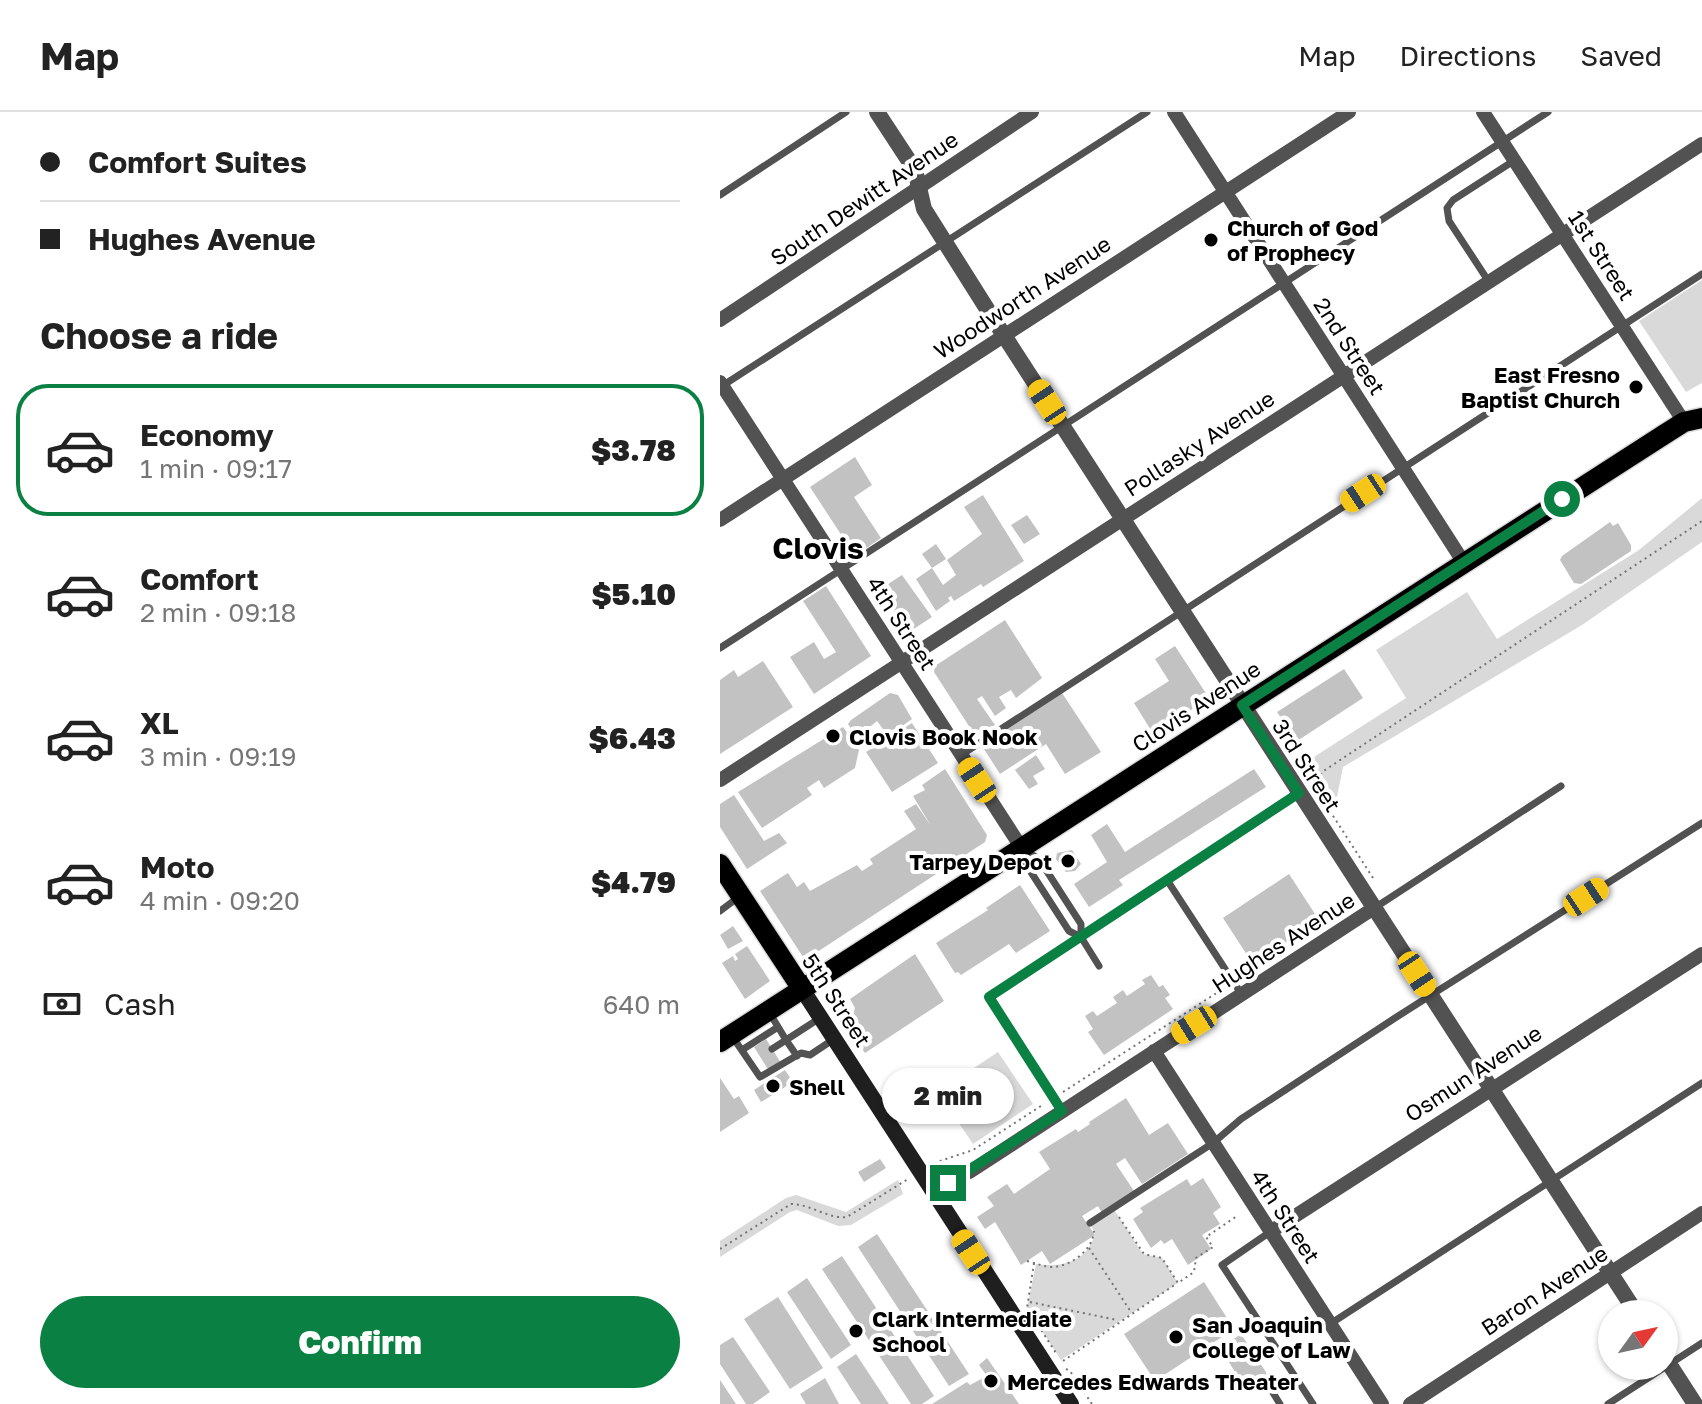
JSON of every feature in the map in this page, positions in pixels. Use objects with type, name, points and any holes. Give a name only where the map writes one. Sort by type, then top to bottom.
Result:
[{"type":"main road","name":"Clovis Avenue","points":[[731,1042],[773,1019],[802,989],[1021,847],[1693,420],[1702,401]]},
{"type":"main road","name":"5th Street","points":[[720,864],[1071,1404]]},
{"type":"street","name":"3rd Street","points":[[877,112],[915,170],[924,209],[1003,335],[1628,1300]]},
{"type":"street","name":"South Dewitt Avenue","points":[[720,320],[1032,112]]},
{"type":"street","name":"2nd Street","points":[[1174,112],[1464,563]]},
{"type":"street","name":"Woodworth Avenue","points":[[720,520],[1349,112]]},
{"type":"street","name":"1st Street","points":[[1483,112],[1621,326],[1693,420]]},
{"type":"street","name":"Pollasky Avenue","points":[[720,780],[1702,144]]},
{"type":"street","name":"4th Street","points":[[721,385],[1021,847]]},
{"type":"street","name":"Hughes Avenue","points":[[931,1189],[960,1177],[1154,1051],[1237,988],[1374,908]]},
{"type":"street","name":"Osmun Avenue","points":[[1270,1232],[1702,954]]},
{"type":"street","name":"4th Street","points":[[1154,1051],[1382,1404]]},
{"type":"street","name":"Baron Avenue","points":[[1410,1404],[1702,1213]]},
{"type":"street","points":[[1678,1377],[1695,1404]]},
{"type":"lane","points":[[720,195],[846,112]]},
{"type":"lane","points":[[721,385],[1147,112]]},
{"type":"lane","points":[[720,648],[1548,112]]},
{"type":"lane","points":[[1489,282],[1449,221],[1447,208],[1453,200],[1515,160]]},
{"type":"lane","points":[[961,755],[1702,274]]},
{"type":"lane","points":[[1374,908],[1561,786]]},
{"type":"lane","points":[[1062,1111],[989,997],[1299,793]]},
{"type":"lane","points":[[1090,1223],[1213,1143],[1241,1119],[1702,823]]},
{"type":"lane","points":[[1021,847],[1039,859],[1081,924],[1081,937]]},
{"type":"lane","points":[[1021,847],[1027,866],[1069,931],[1081,937],[1099,966]]},
{"type":"lane","points":[[1167,880],[1237,988]]},
{"type":"lane","points":[[720,911],[741,895]]},
{"type":"lane","points":[[772,1049],[820,1018]]},
{"type":"lane","points":[[773,1019],[797,1056]]},
{"type":"lane","points":[[731,1042],[760,1077],[801,1053],[810,1055],[834,1039]]},
{"type":"lane","points":[[751,1064],[761,1057]]},
{"type":"lane","points":[[1330,1324],[1702,1083]]},
{"type":"lane","points":[[1270,1232],[1222,1265],[1313,1404]]},
{"type":"lane","points":[[1678,1355],[1702,1343]]},
{"type":"lane","points":[[1608,1404],[1640,1380]]},
{"type":"lane","points":[[1270,1388],[1280,1404]]},
{"type":"path","points":[[1350,908],[1344,896],[1374,877],[1319,794],[1317,786],[1322,772],[1702,521]]},
{"type":"path","points":[[720,1249],[791,1204],[800,1204],[836,1218],[851,1216],[919,1172],[973,1150],[1054,1097],[1237,988],[1274,956]]},
{"type":"path","points":[[1113,1208],[1144,1254],[1162,1258],[1178,1283]]},
{"type":"path","points":[[1062,1362],[1194,1272],[1196,1258],[1213,1247],[1206,1237],[1237,1216]]},
{"type":"path","points":[[1027,1261],[1055,1267],[1069,1262],[1089,1248],[1095,1234],[1090,1223]]},
{"type":"path","points":[[1089,1248],[1132,1313]]},
{"type":"path","points":[[1034,1263],[1027,1308],[1092,1404]]},
{"type":"path","points":[[1029,1301],[1120,1321]]},
{"type":"shaded area","points":[[1702,280],[1702,383],[1686,392],[1639,321]]},
{"type":"shaded area","points":[[1702,498],[1702,542],[1582,625],[1343,767],[1335,807],[1306,762],[1406,698],[1376,650],[1467,592],[1497,639],[1639,550]]},
{"type":"shaded area","points":[[998,1052],[1033,1104],[973,1144],[938,1092]]},
{"type":"shaded area","points":[[898,1180],[903,1194],[851,1225],[838,1226],[797,1210],[720,1257],[720,1241],[786,1198],[796,1195],[846,1212]]},
{"type":"shaded area","points":[[1113,1208],[1143,1254],[1162,1258],[1178,1283],[1061,1360],[1027,1308],[1036,1264],[1064,1264],[1080,1257],[1095,1234],[1090,1223]]},
{"type":"building","points":[[855,457],[872,485],[854,497],[881,538],[855,556],[810,487]]},
{"type":"building","points":[[983,495],[1024,561],[954,601],[951,596],[948,598],[950,601],[936,611],[916,579],[932,568],[943,585],[956,575],[947,560],[982,534],[964,507]]},
{"type":"building","points":[[1027,515],[1040,534],[1024,544],[1011,525]]},
{"type":"building","points":[[1610,522],[1613,526],[1618,523],[1631,545],[1631,551],[1581,584],[1574,583],[1560,560],[1562,556]]},
{"type":"building","points":[[936,544],[946,559],[932,568],[922,554]]},
{"type":"building","points":[[902,575],[932,617],[909,632],[893,612],[882,588]]},
{"type":"building","points":[[826,586],[871,656],[814,694],[790,657],[814,642],[824,659],[836,652],[803,601]]},
{"type":"building","points":[[1005,620],[1042,678],[1016,698],[1011,690],[999,697],[1006,708],[995,716],[982,696],[977,699],[995,725],[976,737],[934,672],[935,666]]},
{"type":"building","points":[[1175,646],[1209,698],[1154,735],[1134,703],[1169,681],[1155,659]]},
{"type":"building","points":[[763,661],[793,707],[720,754],[720,680],[734,670],[738,677]]},
{"type":"building","points":[[1344,669],[1363,698],[1297,741],[1277,712]]},
{"type":"building","points":[[890,693],[898,695],[912,719],[888,736],[877,721],[862,737],[859,733],[855,735],[848,724],[851,720]]},
{"type":"building","points":[[1062,693],[1101,752],[1065,774],[1046,744],[1000,774],[982,746]]},
{"type":"building","points":[[912,723],[938,763],[892,792],[866,752]]},
{"type":"building","points":[[843,727],[859,750],[855,768],[824,788],[819,780],[807,788],[812,795],[762,828],[738,792]]},
{"type":"building","points":[[1036,755],[1045,769],[1033,776],[1038,784],[1029,789],[1015,770]]},
{"type":"building","points":[[945,769],[987,835],[985,842],[805,960],[760,891],[788,873],[797,887],[804,882],[810,891],[857,865],[862,871],[873,864],[870,859],[916,829],[904,811],[916,804],[931,826],[913,796],[925,790],[922,785]]},
{"type":"building","points":[[1254,769],[1266,787],[1119,880],[1123,885],[1089,907],[1074,884],[1107,862],[1091,835],[1107,824],[1125,852]]},
{"type":"building","points":[[734,795],[764,841],[779,833],[787,843],[747,869],[720,827],[720,804]]},
{"type":"building","name":"Tarpey Depot","points":[[1072,850],[1081,864],[1075,871],[1066,872],[1056,859],[1057,853]]},
{"type":"building","points":[[1289,874],[1319,920],[1253,964],[1223,918]]},
{"type":"building","points":[[1020,885],[1050,931],[1016,953],[1009,944],[961,975],[955,973],[936,943]]},
{"type":"building","points":[[733,926],[743,941],[728,949],[720,935]]},
{"type":"building","points":[[747,946],[770,981],[745,999],[722,963],[733,956],[735,961],[738,959],[735,954]]},
{"type":"building","points":[[915,954],[944,1001],[865,1053],[845,1022],[853,1016],[855,1008],[850,999]]},
{"type":"building","points":[[1151,975],[1159,987],[1163,985],[1170,995],[1165,998],[1173,1009],[1104,1055],[1088,1032],[1093,1029],[1085,1016],[1093,1011],[1097,1016],[1117,1003],[1113,997],[1123,990],[1127,996],[1145,984],[1142,980]]},
{"type":"building","points":[[766,1039],[781,1063],[769,1071],[754,1047]]},
{"type":"building","name":"Shell","points":[[785,1070],[793,1082],[761,1102],[754,1090]]},
{"type":"building","points":[[720,1078],[734,1099],[739,1096],[749,1113],[720,1132]]},
{"type":"building","points":[[1126,1098],[1149,1135],[1168,1123],[1188,1154],[1142,1184],[1125,1158],[1116,1164],[1136,1194],[1103,1215],[1098,1206],[1082,1216],[1095,1235],[1050,1264],[1042,1251],[1021,1265],[995,1222],[985,1229],[977,1217],[994,1206],[987,1197],[1007,1184],[1014,1194],[1050,1169],[1039,1152],[1076,1129],[1078,1132]]},
{"type":"building","points":[[880,1159],[886,1168],[864,1182],[858,1172]]},
{"type":"building","points":[[1203,1178],[1221,1207],[1213,1213],[1220,1224],[1202,1235],[1211,1249],[1188,1265],[1172,1239],[1164,1244],[1161,1240],[1151,1248],[1133,1219],[1143,1212],[1140,1208],[1187,1179],[1191,1186]]},
{"type":"building","points":[[877,1234],[969,1374],[949,1386],[858,1247]]},
{"type":"building","points":[[842,1256],[934,1396],[922,1404],[911,1404],[822,1269]]},
{"type":"building","points":[[807,1278],[851,1345],[831,1359],[787,1292]]},
{"type":"building","points":[[1204,1282],[1234,1329],[1155,1381],[1124,1334]]},
{"type":"building","points":[[778,1297],[823,1368],[790,1389],[744,1319]]},
{"type":"building","points":[[1241,1334],[1271,1380],[1249,1394],[1220,1348]]},
{"type":"building","points":[[733,1337],[770,1392],[753,1404],[746,1404],[720,1364],[720,1345]]},
{"type":"building","points":[[856,1354],[889,1404],[861,1404],[837,1367]]},
{"type":"building","name":"Mercedes Edwards Theater","points":[[987,1358],[1019,1404],[932,1404],[967,1382],[970,1385],[987,1376],[979,1365]]},
{"type":"building","points":[[825,1378],[839,1404],[806,1404],[800,1394]]},
{"type":"building","points":[[720,1380],[736,1404],[720,1404]]},
{"type":"place","name":"Church of God of Prophecy","points":[[1211,240]]},
{"type":"place","name":"East Fresno Baptist Church","points":[[1636,387]]},
{"type":"place","name":"Clovis Book Nook","points":[[833,736]]},
{"type":"place","name":"Tarpey Depot","points":[[1068,861]]},
{"type":"place","name":"Shell","points":[[773,1086]]},
{"type":"place","name":"Clark Intermediate School","points":[[856,1331]]},
{"type":"place","name":"San Joaquin College of Law","points":[[1176,1337]]},
{"type":"place","name":"Mercedes Edwards Theater","points":[[991,1381]]},
{"type":"district","name":"Clovis","points":[[818,548]]},
{"type":"route","points":[[948,1183],[1062,1111],[989,997],[1299,793],[1242,705],[1562,499]]}]
